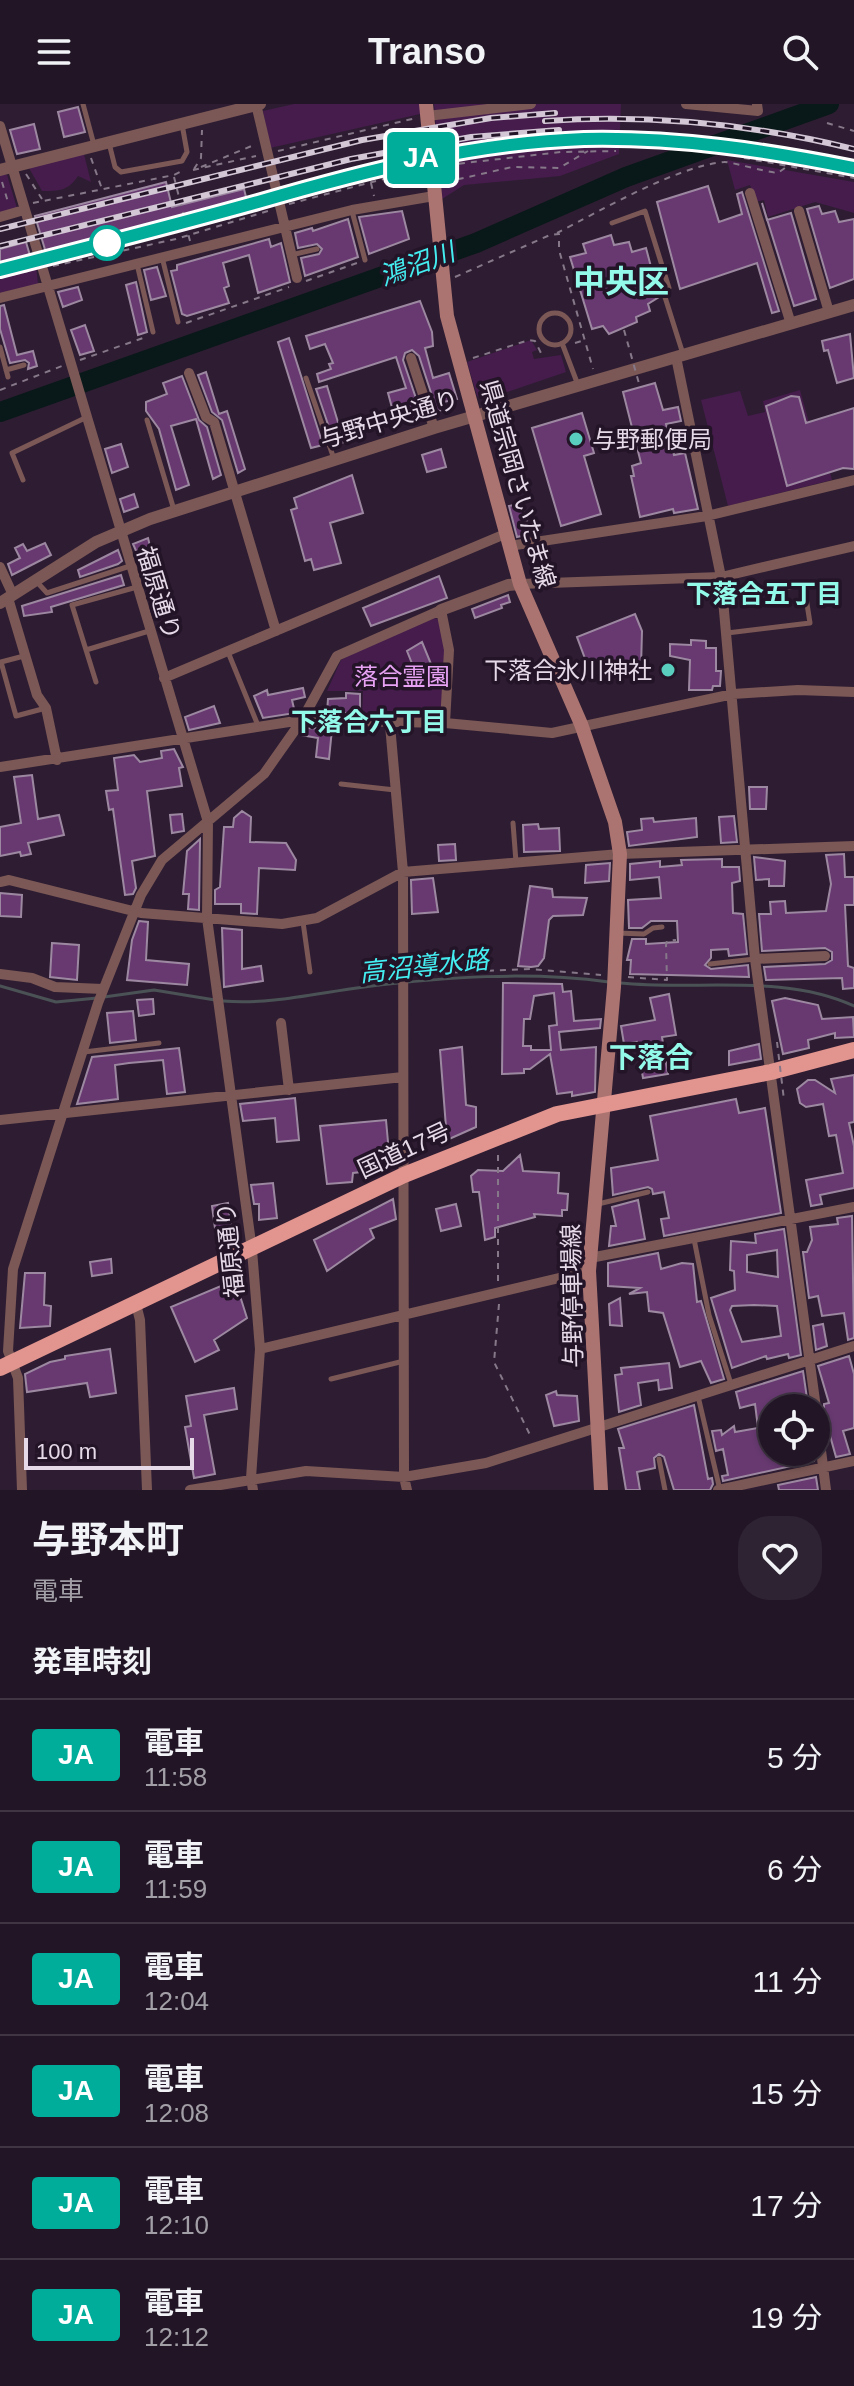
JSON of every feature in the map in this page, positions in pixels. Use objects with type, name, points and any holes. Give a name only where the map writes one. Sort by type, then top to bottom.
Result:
[{"type":"highway","name":"国道17号","points":[[6,1365],[404,1175],[557,1114],[771,1072],[854,1050]]},
{"type":"main road","name":"県道宗岡さいたま線","points":[[423,113],[437,190],[437,238],[445,279],[475,416],[507,540],[520,584],[581,724],[615,822],[620,854],[617,933],[604,1103]]},
{"type":"main road","name":"与野停車場線","points":[[601,1490],[590,1264],[604,1103]]},
{"type":"street","points":[[3,177],[108,142],[257,104],[297,278]]},
{"type":"street","points":[[423,113],[531,104]]},
{"type":"street","points":[[686,104],[757,108]]},
{"type":"street","name":"福原通り","points":[[0,126],[3,177],[24,208],[208,822],[207,918],[252,1250],[260,1349],[252,1484]]},
{"type":"street","points":[[0,298],[437,190]]},
{"type":"street","points":[[750,193],[791,324]]},
{"type":"street","points":[[0,217],[24,208]]},
{"type":"street","points":[[799,211],[829,312]]},
{"type":"street","name":"与野中央通り","points":[[7,599],[120,530],[174,510],[434,428],[854,305]]},
{"type":"street","points":[[680,356],[707,516],[721,577],[755,959],[814,1394]]},
{"type":"street","points":[[411,358],[434,428]]},
{"type":"street","points":[[189,373],[206,417],[214,422],[276,631]]},
{"type":"street","points":[[164,678],[507,540],[707,516],[854,480]]},
{"type":"street","points":[[22,1490],[18,1378],[6,1365],[13,1269],[98,1003],[133,911],[156,867],[264,774],[302,720],[337,656],[441,610],[520,584],[721,577],[854,546]]},
{"type":"street","points":[[0,567],[37,695],[46,708],[57,760]]},
{"type":"street","points":[[441,610],[449,650],[445,723]]},
{"type":"street","points":[[0,767],[184,741],[302,720],[390,725],[445,723],[552,733],[581,724],[690,706],[733,694],[798,690],[854,692]]},
{"type":"street","points":[[390,725],[403,872],[404,1477],[407,1490]]},
{"type":"street","points":[[0,882],[9,880],[133,911],[282,924],[317,918],[403,872],[620,854],[854,846]]},
{"type":"street","points":[[755,959],[825,956]]},
{"type":"street","points":[[0,974],[32,978],[55,987],[103,990]]},
{"type":"street","points":[[281,1023],[289,1090]]},
{"type":"street","points":[[0,1120],[403,1077]]},
{"type":"street","points":[[260,1349],[405,1315],[694,1238],[854,1207]]},
{"type":"street","points":[[136,1304],[140,1320],[147,1490]]},
{"type":"street","points":[[190,1490],[252,1484],[306,1471],[404,1477],[486,1463],[854,1346]]},
{"type":"street","points":[[719,1490],[759,1486],[854,1461]]},
{"type":"street","points":[[823,1466],[826,1490]]},
{"type":"lane","points":[[83,104],[91,149]]},
{"type":"lane","points":[[108,142],[115,167],[121,172],[182,161],[187,152],[181,123]]},
{"type":"lane","points":[[348,211],[365,260]]},
{"type":"lane","points":[[612,223],[645,211],[669,288],[664,294],[680,356]]},
{"type":"lane","points":[[291,255],[317,249]]},
{"type":"lane","points":[[162,257],[178,322]]},
{"type":"lane","points":[[137,264],[153,332]]},
{"type":"lane","points":[[549,314],[560,314],[571,325],[570,336],[562,343],[553,345],[541,336],[541,321],[549,314]]},
{"type":"lane","points":[[562,343],[578,386]]},
{"type":"lane","points":[[0,347],[7,373],[24,365]]},
{"type":"lane","points":[[306,378],[334,459]]},
{"type":"lane","points":[[23,480],[12,453],[85,418]]},
{"type":"lane","points":[[147,420],[174,510]]},
{"type":"lane","points":[[35,580],[47,593],[130,566]]},
{"type":"lane","points":[[723,596],[804,585],[810,623],[727,633]]},
{"type":"lane","points":[[96,682],[72,605],[137,587]]},
{"type":"lane","points":[[86,650],[149,631]]},
{"type":"lane","points":[[227,651],[260,729]]},
{"type":"lane","points":[[25,656],[1,662],[16,716],[46,708]]},
{"type":"lane","points":[[341,784],[395,790]]},
{"type":"lane","points":[[513,823],[517,863]]},
{"type":"lane","points":[[303,920],[310,972]]},
{"type":"lane","points":[[617,933],[644,934],[662,927]]},
{"type":"lane","points":[[710,964],[755,959]]},
{"type":"lane","points":[[83,1052],[159,1043]]},
{"type":"lane","points":[[593,1204],[648,1192]]},
{"type":"lane","points":[[694,1238],[709,1315],[731,1385]]},
{"type":"lane","points":[[331,1379],[405,1361]]},
{"type":"lane","points":[[697,1395],[719,1490]]},
{"type":"lane","points":[[659,1459],[665,1490]]},
{"type":"path","points":[[24,208],[44,201],[268,153],[423,113]]},
{"type":"path","points":[[827,123],[854,131]]},
{"type":"path","points":[[193,170],[201,158],[202,125]]},
{"type":"path","points":[[193,170],[265,141]]},
{"type":"path","points":[[91,149],[102,189]]},
{"type":"path","points":[[437,190],[449,180],[512,167],[559,168],[589,151]]},
{"type":"path","points":[[438,166],[616,151]]},
{"type":"path","points":[[744,158],[854,178]]},
{"type":"path","points":[[445,279],[692,171],[725,161],[738,167],[778,173],[789,165]]},
{"type":"path","points":[[449,180],[451,164]]},
{"type":"path","points":[[183,167],[185,172]]},
{"type":"path","points":[[0,278],[176,239],[337,189],[423,169]]},
{"type":"path","points":[[25,173],[44,201]]},
{"type":"path","points":[[174,175],[187,230]]},
{"type":"path","points":[[0,208],[11,206],[3,177]]},
{"type":"path","points":[[391,177],[412,188]]},
{"type":"path","points":[[371,182],[376,206]]},
{"type":"path","points":[[337,189],[348,211]]},
{"type":"path","points":[[172,205],[180,203]]},
{"type":"path","points":[[183,214],[192,228],[225,218],[235,221]]},
{"type":"path","points":[[556,233],[593,370]]},
{"type":"path","points":[[624,330],[640,387]]},
{"type":"path","points":[[575,343],[586,339]]},
{"type":"path","points":[[469,359],[529,340],[535,341],[541,353]]},
{"type":"path","points":[[404,976],[530,969],[614,980],[667,980],[666,945],[667,941],[676,940]]},
{"type":"path","points":[[777,1042],[784,1100]]},
{"type":"green space","points":[[294,104],[420,104],[420,114],[270,148],[263,111]]},
{"type":"green space","points":[[434,104],[621,104],[619,154],[560,176],[464,185],[442,199]]},
{"type":"green space","points":[[84,154],[91,182],[78,176],[63,189],[42,191],[29,168]]},
{"type":"green space","points":[[727,160],[854,182],[854,213],[815,202],[768,217],[764,200],[755,202],[750,185],[735,190]]},
{"type":"green space","points":[[0,175],[7,175],[17,208],[0,213]]},
{"type":"green space","points":[[36,265],[38,284],[0,293],[0,274]]},
{"type":"green space","points":[[531,340],[537,350],[532,352],[534,359],[561,355],[566,372],[484,400],[477,396],[467,362]]},
{"type":"green space","points":[[800,390],[813,437],[821,436],[832,480],[728,506],[701,400],[740,391],[748,416],[765,412],[763,401]]},
{"type":"green space","name":"落合霊園","points":[[435,618],[439,620],[445,650],[441,720],[362,718],[363,691],[327,691],[341,660],[377,641]]},
{"type":"building","points":[[78,107],[85,132],[64,137],[58,112]]},
{"type":"building","points":[[34,124],[40,149],[17,154],[10,130]]},
{"type":"building","points":[[166,182],[172,207],[244,189],[247,201],[176,221],[178,229],[49,263],[35,216]]},
{"type":"building","points":[[708,186],[719,222],[742,214],[737,194],[742,192],[779,311],[772,313],[757,263],[680,289],[657,202]]},
{"type":"building","points":[[819,206],[822,214],[835,211],[839,222],[854,219],[854,279],[830,288],[807,209]]},
{"type":"building","points":[[402,211],[409,239],[369,254],[359,217]]},
{"type":"building","points":[[791,213],[816,299],[794,306],[767,220]]},
{"type":"building","points":[[348,219],[358,257],[305,276],[301,258],[319,254],[322,249],[317,244],[298,248],[295,233],[312,228],[313,231]]},
{"type":"building","points":[[611,235],[614,245],[629,242],[632,252],[646,248],[659,297],[648,304],[650,311],[636,317],[637,322],[609,334],[603,326],[592,329],[570,257],[586,253],[583,244]]},
{"type":"building","points":[[269,239],[271,247],[281,243],[290,282],[258,293],[249,255],[223,263],[229,286],[224,288],[229,303],[187,316],[182,314],[171,271],[177,270],[177,265]]},
{"type":"building","points":[[26,242],[31,259],[0,267],[0,249]]},
{"type":"building","points":[[157,267],[166,296],[151,300],[144,270]]},
{"type":"building","points":[[136,282],[147,332],[138,335],[126,285]]},
{"type":"building","points":[[78,287],[82,300],[63,307],[58,292]]},
{"type":"building","points":[[420,301],[432,332],[433,346],[425,348],[433,378],[449,373],[457,399],[439,403],[442,410],[437,411],[419,356],[412,350],[405,353],[403,360],[422,416],[395,419],[388,393],[406,388],[396,357],[319,382],[317,374],[331,369],[329,364],[333,363],[325,344],[310,349],[306,336]]},
{"type":"building","points":[[4,305],[17,355],[33,351],[37,366],[28,369],[29,363],[25,360],[10,363],[0,329],[0,306]]},
{"type":"building","points":[[85,325],[94,351],[80,355],[71,330]]},
{"type":"building","points":[[850,334],[854,378],[837,383],[828,350],[824,351],[822,341]]},
{"type":"building","points":[[289,338],[323,445],[311,448],[278,342]]},
{"type":"building","points":[[206,372],[219,414],[227,411],[245,469],[238,473],[222,420],[212,412],[198,375]]},
{"type":"building","points":[[182,376],[199,420],[207,427],[221,475],[213,479],[196,419],[171,426],[189,485],[176,490],[159,429],[146,411],[146,402],[167,394],[163,383]]},
{"type":"building","points":[[655,383],[663,410],[678,407],[681,421],[666,424],[674,455],[685,453],[698,509],[674,513],[673,509],[640,517],[631,476],[634,476],[632,466],[641,463],[623,392]]},
{"type":"building","points":[[327,386],[344,442],[335,445],[316,389]]},
{"type":"building","points":[[791,396],[799,397],[806,423],[854,408],[854,469],[843,468],[787,486],[766,406]]},
{"type":"building","points":[[582,413],[594,453],[584,456],[601,514],[561,526],[532,428]]},
{"type":"building","points":[[121,444],[128,467],[112,473],[105,449]]},
{"type":"building","points":[[441,449],[446,467],[427,472],[422,455]]},
{"type":"building","points":[[352,475],[363,513],[330,523],[341,563],[314,570],[311,559],[305,561],[291,510],[297,508],[294,498]]},
{"type":"building","points":[[134,494],[138,507],[124,512],[120,499]]},
{"type":"building","points":[[522,503],[530,534],[517,537],[509,506]]},
{"type":"building","points":[[148,538],[155,567],[159,566],[165,585],[153,589],[133,544]]},
{"type":"building","points":[[45,543],[51,555],[12,575],[8,564],[20,558],[15,548],[23,544],[27,551]]},
{"type":"building","points":[[118,550],[122,561],[118,564],[80,577],[78,570]]},
{"type":"building","points":[[121,575],[124,585],[51,607],[52,612],[24,616],[22,606]]},
{"type":"building","points":[[439,576],[447,598],[371,626],[363,608]]},
{"type":"building","points":[[508,595],[510,602],[501,605],[502,608],[475,618],[472,609]]},
{"type":"building","points":[[635,614],[642,631],[641,667],[593,680],[577,637]]},
{"type":"building","points":[[691,640],[706,641],[706,648],[716,648],[716,671],[721,671],[720,686],[713,686],[712,690],[689,690],[690,660],[670,656],[670,644],[691,645]]},
{"type":"building","points":[[422,642],[431,664],[415,671],[407,651]]},
{"type":"building","points":[[303,688],[305,697],[292,700],[295,713],[263,718],[254,696],[267,690],[268,695]]},
{"type":"building","points":[[346,693],[360,694],[360,713],[327,713],[328,699],[346,698]]},
{"type":"building","points":[[214,706],[220,723],[189,730],[185,717]]},
{"type":"building","points":[[306,728],[332,729],[329,759],[316,757],[318,738],[301,735]]},
{"type":"building","points":[[174,749],[183,767],[179,768],[182,786],[147,791],[155,856],[132,861],[136,888],[133,894],[125,895],[113,809],[109,810],[106,791],[118,790],[114,758],[134,755],[140,762],[162,758],[161,751]]},
{"type":"building","points":[[32,775],[38,819],[59,815],[64,835],[28,843],[31,854],[21,856],[20,852],[0,856],[0,827],[21,823],[14,777]]},
{"type":"building","points":[[749,787],[767,787],[766,809],[750,809]]},
{"type":"building","points":[[242,811],[251,817],[250,842],[286,843],[296,860],[295,870],[259,868],[257,914],[241,913],[241,904],[215,904],[215,890],[220,887],[224,827],[233,827],[234,818]]},
{"type":"building","points":[[182,814],[184,831],[172,833],[170,815]]},
{"type":"building","points":[[734,816],[737,842],[721,843],[719,817]]},
{"type":"building","points":[[653,818],[654,822],[696,818],[697,837],[629,846],[627,832],[642,830],[641,819]]},
{"type":"building","points":[[538,824],[539,829],[559,828],[560,851],[524,852],[523,825]]},
{"type":"building","points":[[200,839],[199,910],[188,909],[189,894],[183,894],[187,851]]},
{"type":"building","points":[[455,844],[456,860],[439,861],[438,845]]},
{"type":"building","points":[[844,854],[845,877],[854,877],[854,905],[845,905],[848,966],[854,968],[854,988],[843,989],[842,978],[766,980],[764,967],[825,964],[832,960],[832,952],[825,948],[762,951],[759,914],[771,914],[770,902],[785,901],[786,913],[826,911],[831,884],[826,855]]},
{"type":"building","points":[[754,857],[785,861],[784,886],[769,886],[769,879],[756,880]]},
{"type":"building","points":[[722,859],[722,867],[739,867],[740,881],[732,883],[733,913],[743,914],[747,954],[729,956],[728,949],[711,950],[711,958],[705,965],[711,969],[748,965],[749,977],[630,974],[631,960],[627,960],[632,939],[646,939],[646,944],[678,942],[677,921],[651,921],[642,928],[629,928],[628,900],[661,898],[659,877],[630,880],[630,864],[660,861],[660,867],[682,865],[681,860]]},
{"type":"building","points":[[610,863],[609,881],[585,883],[586,865]]},
{"type":"building","points":[[433,878],[438,912],[412,914],[411,880]]},
{"type":"building","points":[[530,886],[552,889],[553,897],[587,898],[583,915],[553,916],[549,920],[544,958],[538,966],[531,967],[518,966]]},
{"type":"building","points":[[0,893],[22,895],[21,917],[0,916]]},
{"type":"building","points":[[139,921],[148,922],[146,960],[189,964],[187,985],[127,980],[132,940]]},
{"type":"building","points":[[222,928],[242,930],[242,969],[261,966],[263,981],[224,987]]},
{"type":"building","points":[[52,943],[79,945],[77,980],[50,977]]},
{"type":"building","points":[[503,983],[562,984],[563,992],[571,991],[574,1021],[601,1019],[600,1028],[559,1032],[561,1050],[596,1047],[595,1092],[572,1096],[572,1092],[557,1094],[550,1054],[530,1069],[524,1069],[524,1073],[502,1074]],"holes":[[[554,993],[557,1025],[549,1026],[551,1050],[531,1050],[531,1046],[523,1046],[524,1019],[530,1019],[534,996]]]},
{"type":"building","points":[[669,994],[676,1035],[662,1037],[668,1074],[643,1078],[637,1042],[624,1044],[621,1026],[655,1020],[650,998]]},
{"type":"building","points":[[785,998],[818,1005],[822,1019],[853,1017],[854,1037],[835,1038],[835,1033],[808,1040],[809,1048],[783,1054],[772,1001]]},
{"type":"building","points":[[153,999],[154,1014],[139,1016],[137,1000]]},
{"type":"building","points":[[133,1011],[136,1040],[110,1043],[107,1013]]},
{"type":"building","points":[[759,1044],[761,1059],[729,1065],[729,1051]]},
{"type":"building","points":[[462,1047],[466,1105],[476,1107],[476,1127],[447,1140],[440,1050]]},
{"type":"building","points":[[179,1048],[185,1092],[167,1094],[163,1060],[129,1063],[115,1065],[118,1099],[77,1104],[92,1057]]},
{"type":"building","points":[[854,1075],[854,1122],[849,1123],[854,1146],[854,1188],[820,1195],[822,1204],[811,1206],[806,1180],[843,1173],[836,1135],[829,1136],[823,1104],[806,1107],[800,1103],[797,1089],[808,1080],[815,1080],[835,1093],[831,1079]]},
{"type":"building","points":[[295,1098],[299,1140],[277,1142],[275,1118],[243,1121],[240,1104]]},
{"type":"building","points":[[736,1099],[739,1113],[765,1108],[781,1213],[664,1236],[661,1219],[669,1218],[664,1192],[653,1194],[648,1187],[613,1195],[611,1168],[658,1160],[650,1116]]},
{"type":"building","points":[[386,1120],[389,1153],[378,1157],[379,1170],[353,1173],[352,1182],[327,1184],[320,1126]]},
{"type":"building","points":[[520,1155],[523,1171],[559,1173],[558,1193],[568,1194],[567,1210],[562,1210],[562,1216],[534,1214],[535,1217],[495,1228],[495,1237],[485,1240],[479,1192],[473,1192],[471,1176],[478,1170],[503,1171]]},
{"type":"building","points":[[273,1183],[277,1218],[259,1220],[259,1204],[254,1204],[251,1185]]},
{"type":"building","points":[[393,1199],[396,1219],[370,1229],[374,1238],[327,1271],[314,1240]]},
{"type":"building","points":[[638,1200],[645,1239],[609,1246],[611,1226],[616,1226],[612,1207]]},
{"type":"building","points":[[228,1203],[233,1240],[217,1243],[212,1206]]},
{"type":"building","points":[[456,1204],[461,1226],[441,1231],[436,1209]]},
{"type":"building","points":[[852,1216],[854,1338],[848,1340],[844,1313],[822,1316],[818,1296],[809,1298],[803,1252],[807,1252],[812,1240],[810,1227],[838,1224],[837,1218]]},
{"type":"building","points":[[784,1229],[801,1355],[789,1358],[788,1354],[767,1359],[766,1356],[732,1368],[711,1298],[735,1290],[734,1271],[730,1270],[731,1241],[756,1243],[755,1234]],"holes":[[[777,1250],[778,1277],[747,1272],[747,1255]],[[732,1306],[777,1306],[781,1336],[742,1342],[730,1310]]]},
{"type":"building","points":[[658,1253],[661,1269],[682,1263],[693,1264],[697,1302],[701,1301],[724,1379],[711,1383],[701,1361],[680,1367],[663,1313],[649,1311],[647,1292],[629,1294],[640,1288],[608,1286],[608,1263]]},
{"type":"building","points":[[111,1259],[112,1273],[92,1276],[90,1262]]},
{"type":"building","points":[[25,1273],[45,1273],[44,1305],[51,1306],[50,1326],[20,1328]]},
{"type":"building","points":[[235,1280],[247,1318],[214,1340],[219,1350],[195,1362],[171,1307]]},
{"type":"building","points":[[620,1298],[622,1326],[610,1325],[609,1304]]},
{"type":"building","points":[[823,1324],[827,1346],[816,1350],[813,1326]]},
{"type":"building","points":[[110,1349],[116,1393],[90,1397],[87,1383],[27,1392],[25,1374],[50,1362],[65,1359],[65,1356]]},
{"type":"building","points":[[849,1356],[854,1374],[854,1428],[843,1431],[850,1454],[836,1457],[830,1436],[830,1394],[826,1394],[818,1366]]},
{"type":"building","points":[[669,1363],[672,1388],[659,1390],[658,1380],[638,1383],[641,1405],[619,1412],[615,1375],[622,1374],[621,1368]]},
{"type":"building","points":[[803,1371],[806,1394],[758,1394],[758,1428],[755,1404],[740,1408],[736,1392]]},
{"type":"building","points":[[234,1388],[237,1409],[204,1415],[215,1474],[194,1478],[185,1427],[191,1426],[186,1396]]},
{"type":"building","points":[[556,1391],[557,1395],[577,1396],[579,1421],[554,1426],[546,1395]]},
{"type":"building","points":[[694,1405],[708,1479],[712,1478],[710,1490],[674,1490],[664,1457],[659,1454],[654,1458],[655,1468],[637,1472],[640,1490],[626,1490],[619,1448],[624,1448],[618,1429]]},
{"type":"building","points":[[734,1426],[735,1432],[758,1428],[758,1466],[791,1466],[723,1481],[722,1476],[728,1475],[723,1449],[716,1451],[712,1431],[721,1430],[722,1435]]},
{"type":"building","points":[[816,1477],[818,1490],[779,1490],[778,1485]]},
{"type":"waterway","name":"鴻沼川","points":[[0,412],[476,243],[626,177],[829,104]]},
{"type":"waterway","name":"高沼導水路","points":[[223,1001],[276,1000],[456,978],[517,976],[609,982]]},
{"type":"waterway","name":"高沼導水路","points":[[621,983],[769,986],[827,996],[854,1006]]},
{"type":"waterway","name":"高沼導水路","points":[[0,986],[56,1002],[97,998]]},
{"type":"waterway","name":"高沼導水路","points":[[104,997],[154,990],[215,1000]]},
{"type":"railway","points":[[0,229],[362,140],[491,118],[555,113]]},
{"type":"railway","points":[[545,121],[623,119],[700,123],[777,133],[854,149]]},
{"type":"railway","points":[[0,246],[351,159],[471,137],[559,130]]},
{"type":"railway","points":[[0,270],[375,171],[499,146],[584,139],[652,140],[753,150],[854,168]]},
{"type":"train","name":"JA","points":[[0,270],[335,179],[417,159],[501,147],[583,139],[641,140],[764,150],[854,168]]},
{"type":"place","name":"与野郵便局","points":[[576,439]]},
{"type":"place","name":"下落合氷川神社","points":[[668,670]]},
{"type":"district","name":"中央区","points":[[621,282]]},
{"type":"district","name":"下落合五丁目","points":[[764,594]]},
{"type":"district","name":"下落合六丁目","points":[[369,722]]},
{"type":"district","name":"下落合","points":[[651,1057]]}]
